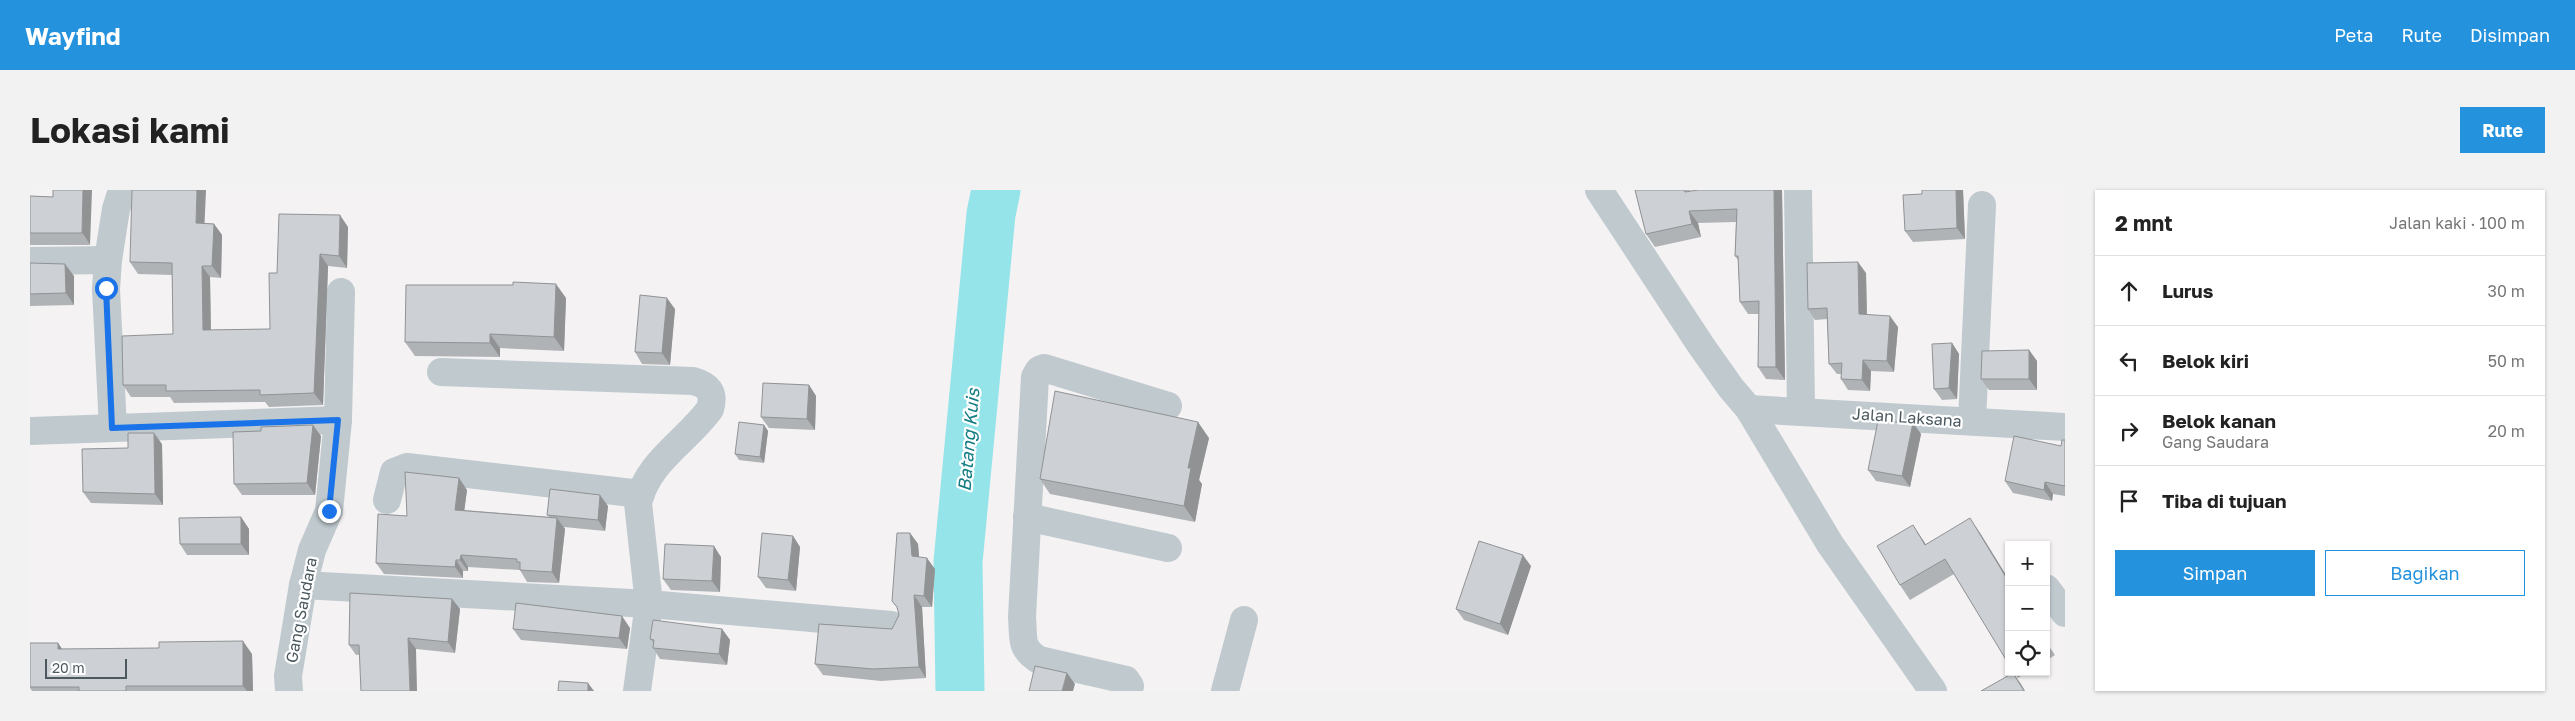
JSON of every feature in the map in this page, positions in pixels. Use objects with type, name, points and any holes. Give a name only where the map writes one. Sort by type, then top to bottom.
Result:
[{"type":"street","points":[[112,428],[106,288],[116,208],[122,190]]},
{"type":"street","points":[[1599,190],[1700,344],[1731,388],[1749,409],[1830,544],[1933,691]]},
{"type":"street","points":[[1798,190],[1801,410]]},
{"type":"street","points":[[1972,421],[1982,205]]},
{"type":"street","points":[[30,261],[108,260]]},
{"type":"street","name":"Gang Saudara","points":[[288,691],[288,676],[302,584],[312,550],[329,511],[338,420],[341,292]]},
{"type":"street","points":[[1129,691],[1130,686],[1126,680],[1039,660],[1025,649],[1022,617],[1035,377],[1039,370],[1044,368],[1168,406]]},
{"type":"street","points":[[441,372],[693,381],[705,384],[710,390],[712,400],[710,409],[651,472],[638,503],[649,604],[637,691]]},
{"type":"street","name":"Jalan Laksana","points":[[1749,409],[1801,410],[2065,427]]},
{"type":"street","points":[[30,430],[338,420]]},
{"type":"street","points":[[387,500],[394,472],[407,467],[641,494]]},
{"type":"street","points":[[1028,517],[1168,548]]},
{"type":"street","points":[[302,584],[649,604],[891,624]]},
{"type":"street","points":[[2050,593],[2065,613]]},
{"type":"street","points":[[1225,691],[1244,620]]},
{"type":"building","points":[[53,190],[83,190],[82,233],[30,233],[30,196],[53,197]]},
{"type":"building","points":[[132,190],[197,190],[196,223],[214,224],[212,266],[202,266],[203,330],[270,329],[269,273],[277,273],[279,214],[340,215],[339,256],[320,254],[314,393],[260,395],[260,390],[166,391],[166,385],[123,385],[122,336],[173,334],[172,263],[130,262]]},
{"type":"building","points":[[1635,190],[1684,190],[1685,192],[1698,190],[1774,190],[1776,367],[1758,367],[1759,301],[1740,302],[1738,256],[1735,256],[1737,209],[1689,211],[1692,224],[1646,234]]},
{"type":"building","points":[[1922,190],[1956,190],[1957,228],[1905,231],[1903,195],[1922,194]]},
{"type":"building","points":[[1858,262],[1859,314],[1890,316],[1887,361],[1863,360],[1862,380],[1841,379],[1842,363],[1829,364],[1827,308],[1808,309],[1807,263]]},
{"type":"building","points":[[30,263],[65,264],[66,293],[30,294]]},
{"type":"building","points":[[513,282],[556,284],[554,337],[490,334],[490,343],[405,342],[406,285],[513,285]]},
{"type":"building","points":[[640,295],[667,298],[662,353],[635,352]]},
{"type":"building","points":[[1952,343],[1949,388],[1934,389],[1932,344]]},
{"type":"building","points":[[2029,350],[2029,379],[1981,379],[1982,351]]},
{"type":"building","points":[[763,383],[809,385],[807,419],[761,417]]},
{"type":"building","points":[[1055,391],[1198,422],[1188,468],[1191,468],[1184,506],[1040,479]]},
{"type":"building","points":[[1878,421],[1913,423],[1902,476],[1868,470]]},
{"type":"building","points":[[739,422],[764,425],[760,457],[735,454]]},
{"type":"building","points":[[313,425],[307,483],[234,484],[233,432],[261,431],[261,427]]},
{"type":"building","points":[[128,433],[154,433],[155,494],[83,492],[82,449],[128,448]]},
{"type":"building","points":[[2014,436],[2061,446],[2062,440],[2065,440],[2065,486],[2045,482],[2044,490],[2005,481]]},
{"type":"building","points":[[405,472],[459,478],[455,510],[557,518],[552,572],[520,570],[520,562],[517,562],[517,559],[461,555],[460,560],[456,560],[455,567],[376,563],[378,514],[407,516]]},
{"type":"building","points":[[550,489],[600,495],[598,520],[547,515]]},
{"type":"building","points":[[241,517],[241,544],[180,544],[179,518]]},
{"type":"building","points":[[1970,518],[2005,575],[2005,658],[1945,559],[1900,585],[1877,546],[1913,525],[1925,545]]},
{"type":"building","points":[[762,533],[793,536],[788,580],[758,577]]},
{"type":"building","points":[[897,533],[910,533],[912,556],[927,558],[924,596],[914,595],[919,667],[873,669],[815,664],[819,624],[892,629],[899,615],[897,607],[892,601]]},
{"type":"building","points":[[1479,541],[1523,555],[1500,624],[1456,609]]},
{"type":"building","points":[[665,544],[714,546],[712,581],[663,579]]},
{"type":"building","points":[[350,593],[452,599],[448,642],[408,638],[410,691],[361,691],[359,645],[349,645]]},
{"type":"building","points":[[516,603],[622,616],[619,638],[513,629]]},
{"type":"building","points":[[653,620],[722,629],[719,654],[653,648],[654,640],[650,639]]},
{"type":"building","points":[[243,641],[243,686],[126,686],[126,691],[79,691],[79,687],[30,687],[30,643],[58,643],[58,649],[159,648],[159,642]]},
{"type":"building","points":[[1035,666],[1067,673],[1062,691],[1029,691]]},
{"type":"building","points":[[2008,676],[2015,676],[2024,691],[1981,691]]},
{"type":"building","points":[[559,681],[588,683],[588,691],[558,691]]},
{"type":"waterway","name":"Batang Kuis","points":[[960,691],[958,562],[991,214],[996,190]]},
{"type":"route","points":[[106,288],[112,428],[338,420],[329,511]]}]
